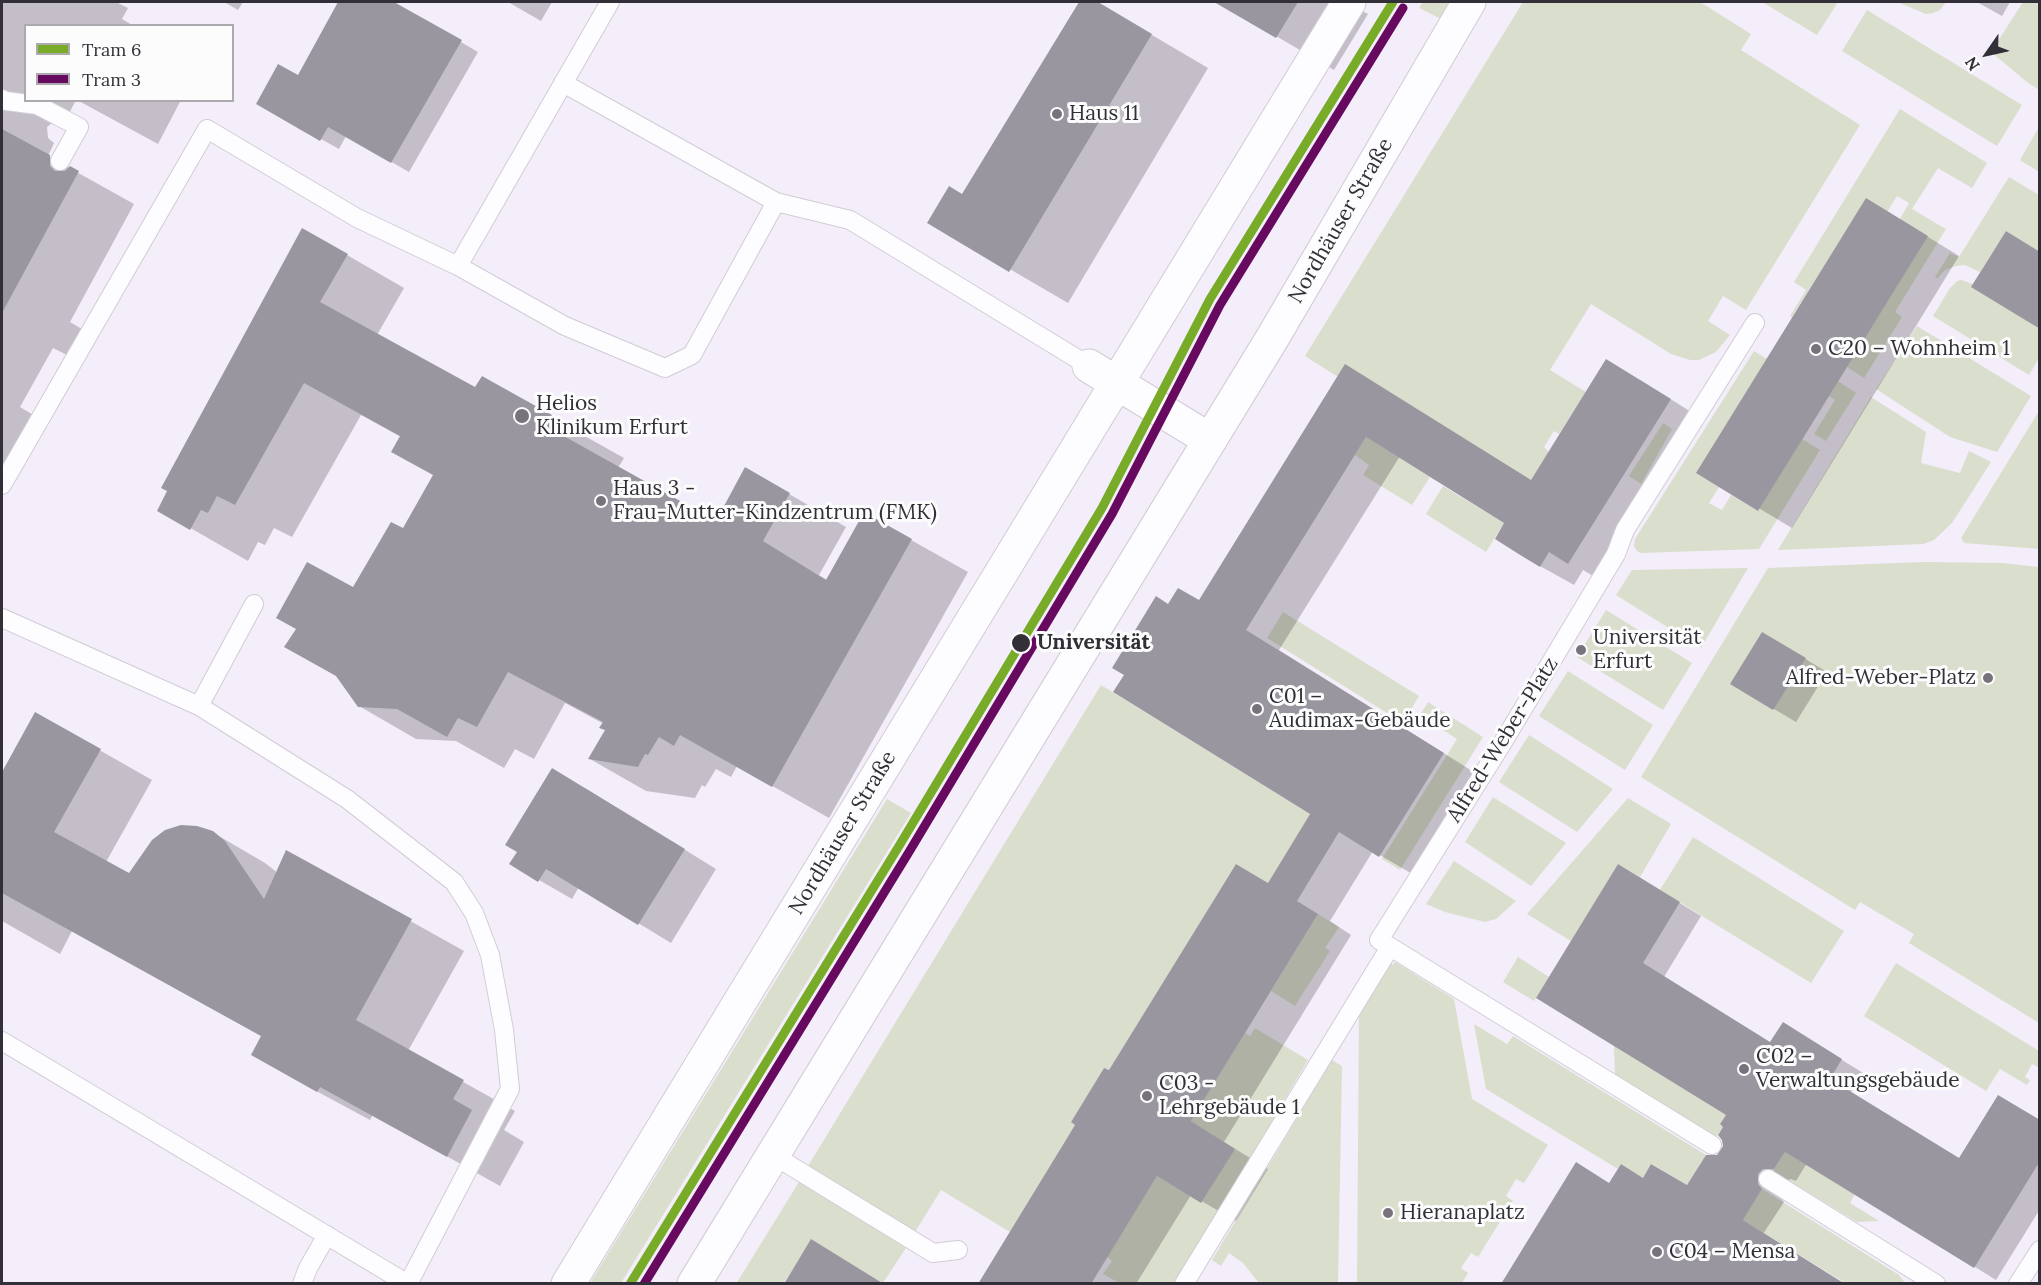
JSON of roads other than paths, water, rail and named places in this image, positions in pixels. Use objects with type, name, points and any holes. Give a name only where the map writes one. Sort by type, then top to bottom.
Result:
[{"type":"main road","name":"Nordhäuser Straße","points":[[568,1284],[1349,2]]},
{"type":"main road","name":"Nordhäuser Straße","points":[[694,1284],[1278,329],[1469,2]]},
{"type":"main road","points":[[1089,366],[1210,440]]},
{"type":"lane","points":[[458,266],[610,2]]},
{"type":"lane","points":[[563,83],[776,202],[850,220],[1089,366]]},
{"type":"lane","points":[[2,99],[37,105],[79,127],[60,161]]},
{"type":"lane","points":[[2,485],[207,129],[357,218],[458,266],[565,326],[665,368],[692,355],[776,202]]},
{"type":"lane","name":"Alfred-Weber-Platz","points":[[1385,943],[1616,554],[1624,530],[1755,323]]},
{"type":"lane","points":[[199,706],[254,604]]},
{"type":"lane","points":[[2,618],[199,706],[347,799],[454,882],[474,913],[490,955],[504,1030],[510,1089],[408,1284],[2,1041]]},
{"type":"lane","points":[[1184,1284],[1385,943],[1712,1145]]},
{"type":"lane","points":[[773,1155],[933,1253],[958,1250]]},
{"type":"lane","points":[[1768,1179],[1935,1283]]},
{"type":"lane","points":[[303,1284],[308,1268],[327,1235]]},
{"type":"lane","points":[[2018,1284],[2040,1250]]},
{"type":"tram line","name":"6","points":[[630,1284],[899,846],[1102,508],[1210,299],[1393,2]]},
{"type":"tram line","name":"3","points":[[644,1284],[909,852],[1112,514],[1220,305],[1403,8]]},
{"type":"place","name":"Haus 11","points":[[1057,114]]},
{"type":"place","name":"C20 – Wohnheim 1","points":[[1816,349]]},
{"type":"place","name":"Helios Klinikum Erfurt","points":[[522,416]]},
{"type":"place","name":"Haus 3 - Frau-Mutter-Kindzentrum (FMK)","points":[[601,501]]},
{"type":"place","name":"Universität","points":[[1021,643]]},
{"type":"place","name":"Universität Erfurt","points":[[1581,650]]},
{"type":"place","name":"Alfred-Weber-Platz","points":[[1988,678]]},
{"type":"place","name":"C01 – Audimax-Gebäude","points":[[1257,709]]},
{"type":"place","name":"C02 – Verwaltungsgebäude","points":[[1744,1069]]},
{"type":"place","name":"C03 - Lehrgebäude 1","points":[[1147,1096]]},
{"type":"place","name":"Hieranaplatz","points":[[1388,1213]]},
{"type":"place","name":"C04 – Mensa","points":[[1657,1252]]}]
